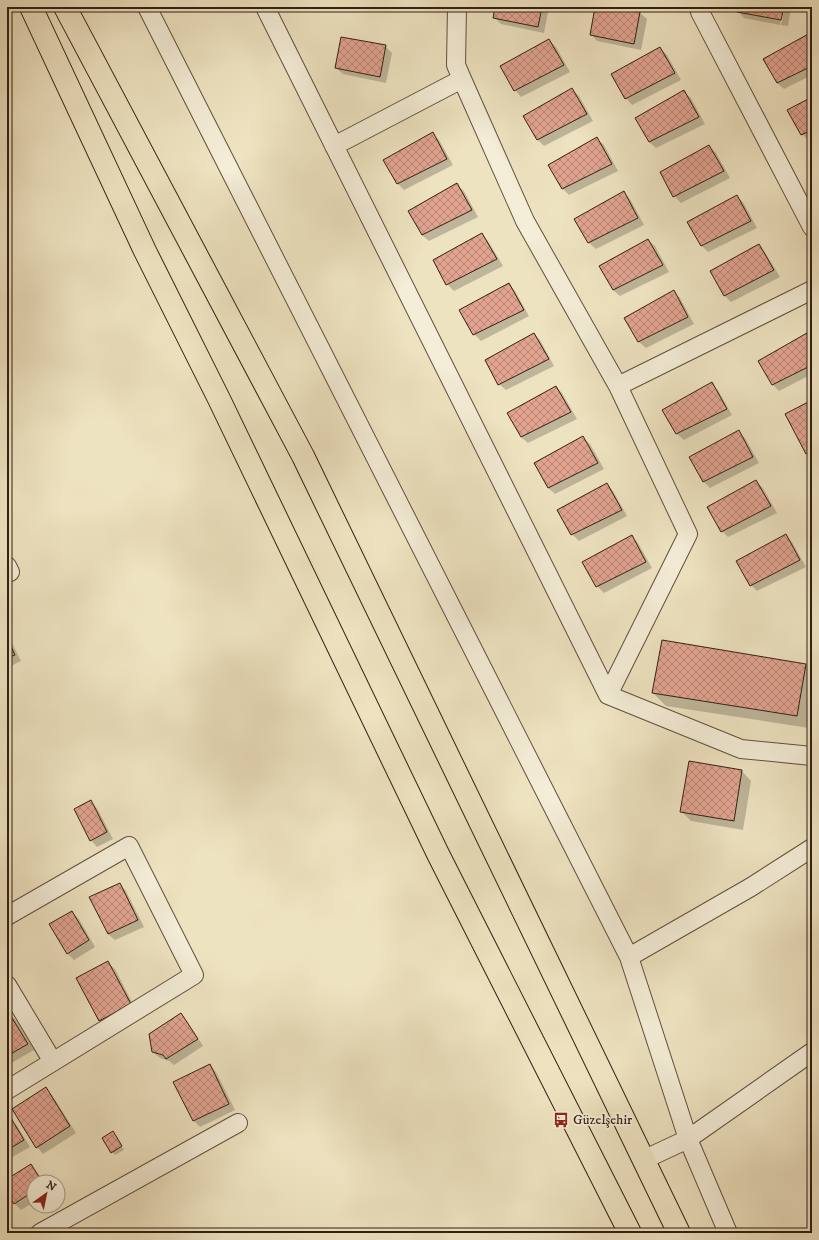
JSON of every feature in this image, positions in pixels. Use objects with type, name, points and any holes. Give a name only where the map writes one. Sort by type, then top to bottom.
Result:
[{"type":"highway","points":[[31,7],[145,251],[219,399],[438,854],[630,1233]]},
{"type":"highway","points":[[65,7],[303,456],[679,1233]]},
{"type":"street","points":[[147,7],[629,957],[688,1139],[728,1233]]},
{"type":"street","points":[[265,7],[608,695],[741,749],[812,756]]},
{"type":"street","points":[[457,7],[456,65],[462,79],[525,221],[618,386],[688,534],[608,695]]},
{"type":"street","points":[[700,7],[700,12],[812,226]]},
{"type":"street","points":[[334,146],[462,79]]},
{"type":"street","points":[[618,386],[812,290]]},
{"type":"street","points":[[7,566],[10,572],[7,573]]},
{"type":"street","points":[[7,916],[129,846],[194,975],[7,1090]]},
{"type":"street","points":[[629,957],[750,887],[812,848]]},
{"type":"street","points":[[7,985],[53,1062]]},
{"type":"street","points":[[643,1160],[688,1139],[812,1052]]},
{"type":"street","points":[[40,1233],[238,1123]]},
{"type":"building","points":[[495,7],[542,7],[538,27],[493,18]]},
{"type":"building","points":[[595,7],[617,7],[640,12],[634,44],[590,35]]},
{"type":"building","points":[[738,7],[784,7],[781,20],[737,12]]},
{"type":"building","points":[[812,32],[812,66],[777,83],[763,59]]},
{"type":"building","points":[[341,37],[386,45],[380,77],[335,68]]},
{"type":"building","points":[[549,39],[564,65],[514,91],[500,66]]},
{"type":"building","points":[[660,47],[675,73],[625,99],[611,74]]},
{"type":"building","points":[[572,88],[587,114],[537,140],[523,116]]},
{"type":"building","points":[[684,90],[699,117],[649,142],[635,118]]},
{"type":"building","points":[[812,97],[812,130],[801,135],[787,110]]},
{"type":"building","points":[[433,132],[447,159],[397,184],[383,160]]},
{"type":"building","points":[[597,137],[612,164],[562,189],[548,165]]},
{"type":"building","points":[[709,145],[724,171],[673,197],[660,172]]},
{"type":"building","points":[[457,183],[472,210],[422,235],[408,211]]},
{"type":"building","points":[[624,191],[638,218],[588,243],[574,219]]},
{"type":"building","points":[[737,195],[751,221],[701,246],[687,222]]},
{"type":"building","points":[[482,233],[497,259],[446,285],[433,260]]},
{"type":"building","points":[[648,239],[663,265],[613,290],[599,266]]},
{"type":"building","points":[[759,244],[774,270],[724,296],[710,271]]},
{"type":"building","points":[[509,283],[524,310],[473,335],[459,310]]},
{"type":"building","points":[[674,290],[688,317],[638,342],[624,318]]},
{"type":"building","points":[[534,333],[549,359],[498,385],[485,360]]},
{"type":"building","points":[[807,333],[812,342],[812,365],[772,385],[758,361]]},
{"type":"building","points":[[712,382],[727,409],[676,434],[662,410]]},
{"type":"building","points":[[556,386],[571,412],[521,437],[507,413]]},
{"type":"building","points":[[812,400],[812,451],[806,454],[785,414]]},
{"type":"building","points":[[739,430],[753,457],[703,482],[689,457]]},
{"type":"building","points":[[583,436],[598,463],[548,488],[534,463]]},
{"type":"building","points":[[756,480],[771,506],[721,532],[707,507]]},
{"type":"building","points":[[607,483],[622,510],[571,535],[557,510]]},
{"type":"building","points":[[786,534],[800,560],[750,586],[736,561]]},
{"type":"building","points":[[632,535],[646,562],[596,587],[582,562]]},
{"type":"building","points":[[7,638],[15,655],[7,658]]},
{"type":"building","points":[[662,640],[806,664],[797,716],[652,693]]},
{"type":"building","points":[[689,761],[742,770],[734,821],[680,812]]},
{"type":"building","points":[[91,800],[107,832],[90,841],[74,809]]},
{"type":"building","points":[[120,883],[138,920],[108,934],[89,897]]},
{"type":"building","points":[[72,911],[89,940],[67,954],[49,924]]},
{"type":"building","points":[[108,961],[131,1004],[99,1021],[76,978]]},
{"type":"building","points":[[9,1013],[28,1044],[7,1056],[7,1014]]},
{"type":"building","points":[[181,1013],[198,1039],[166,1059],[163,1055],[152,1052],[149,1034]]},
{"type":"building","points":[[210,1064],[229,1104],[193,1121],[173,1082]]},
{"type":"building","points":[[46,1087],[70,1126],[36,1148],[12,1109]]},
{"type":"building","points":[[11,1118],[24,1140],[7,1150],[7,1120]]},
{"type":"building","points":[[113,1131],[122,1146],[111,1153],[102,1138]]},
{"type":"building","points":[[31,1164],[37,1174],[26,1174],[26,1196],[14,1204],[7,1194],[7,1179]]},
{"type":"place","name":"Güzelşehir","points":[[561,1120]]}]
